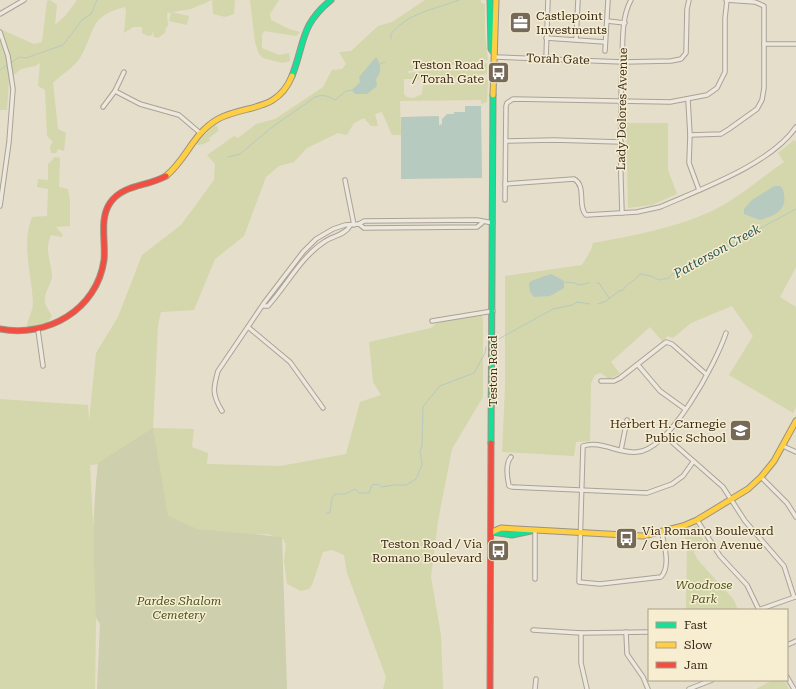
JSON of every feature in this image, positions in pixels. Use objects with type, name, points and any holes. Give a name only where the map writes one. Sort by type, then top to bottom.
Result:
[{"type":"street","points":[[0,14],[24,0]]},
{"type":"street","points":[[0,329],[17,332],[38,330],[58,323],[78,308],[94,292],[101,274],[104,254],[103,223],[105,210],[113,199],[122,190],[166,176],[186,152],[199,132],[224,116],[270,104],[281,94],[289,84],[308,25],[316,13],[331,0]]},
{"type":"street","name":"Teston Road","points":[[490,0],[490,49],[494,55]]},
{"type":"street","name":"Teston Road","points":[[490,689],[494,55],[496,0]]},
{"type":"street","points":[[546,59],[548,0]]},
{"type":"street","points":[[576,40],[578,0]]},
{"type":"street","points":[[605,51],[608,0]]},
{"type":"street","points":[[627,0],[629,5]]},
{"type":"street","name":"Lady Dolores Avenue","points":[[622,213],[620,142],[622,62],[625,23],[631,0]]},
{"type":"street","name":"Torah Gate","points":[[494,55],[622,62],[671,61],[681,59],[686,53],[688,9],[690,0]]},
{"type":"street","points":[[505,200],[507,103],[513,99],[670,102],[688,100],[714,91],[720,84],[723,77],[726,0],[755,2],[764,6],[764,88],[762,100],[757,109],[721,134],[690,135]]},
{"type":"street","points":[[607,21],[625,23]]},
{"type":"street","points":[[0,32],[8,56],[13,89],[9,142],[0,206]]},
{"type":"street","points":[[546,38],[605,42]]},
{"type":"street","points":[[764,44],[796,44]]},
{"type":"street","points":[[103,107],[115,91],[124,72]]},
{"type":"street","points":[[115,91],[140,104],[179,115],[199,132]]},
{"type":"street","points":[[688,100],[690,135],[689,163],[699,190]]},
{"type":"street","points":[[506,184],[574,180],[580,186],[584,214],[590,215],[637,212],[660,207],[750,165],[776,148],[791,134],[796,127]]},
{"type":"street","points":[[506,141],[553,140],[620,142]]},
{"type":"street","points":[[345,180],[355,225]]},
{"type":"street","points":[[264,306],[268,306],[280,293],[308,256],[325,241],[364,221],[437,222],[477,220],[482,223],[493,223]]},
{"type":"street","points":[[398,222],[398,228]]},
{"type":"street","points":[[437,222],[437,228]]},
{"type":"street","points":[[222,411],[214,398],[214,383],[218,371],[303,252],[324,234],[345,225],[355,225],[364,228],[437,228],[477,227],[482,223]]},
{"type":"street","points":[[303,252],[308,256]]},
{"type":"street","points":[[276,289],[280,293]]},
{"type":"street","points":[[432,321],[493,311]]},
{"type":"street","points":[[248,328],[290,362],[323,408]]},
{"type":"street","points":[[38,330],[43,366]]},
{"type":"street","points":[[662,533],[666,553],[665,573],[661,577],[600,584],[579,582],[579,533],[583,446],[597,444],[635,452],[644,451],[654,446],[665,436],[685,410],[720,350],[726,333]]},
{"type":"street","points":[[601,380],[614,381],[638,365],[666,342],[672,344],[706,374]]},
{"type":"street","points":[[638,365],[660,391],[685,410]]},
{"type":"street","points":[[621,450],[626,420]]},
{"type":"street","points":[[492,532],[501,528],[643,536],[662,533],[697,520],[748,489],[761,477],[783,446],[796,421]]},
{"type":"street","points":[[665,436],[723,487],[745,521],[784,566],[795,597],[761,609]]},
{"type":"street","points":[[783,446],[796,452]]},
{"type":"street","points":[[511,457],[508,461],[509,486],[639,493],[654,491],[672,484],[683,476],[693,462]]},
{"type":"street","points":[[761,477],[787,503],[796,517]]},
{"type":"street","points":[[697,520],[720,556],[747,585],[758,609]]},
{"type":"street","points":[[533,531],[535,579]]},
{"type":"street","points":[[533,630],[581,633],[648,632]]},
{"type":"street","points":[[626,632],[627,654],[643,677],[648,689]]},
{"type":"street","points":[[581,633],[581,663],[587,689]]},
{"type":"street","points":[[788,678],[794,689]]},
{"type":"street","points":[[535,689],[536,679]]},
{"type":"street","points":[[689,689],[709,681]]},
{"type":"green space","points":[[50,0],[57,5],[55,25],[65,16],[77,0],[212,0],[191,9],[167,13],[168,26],[166,27],[165,33],[158,38],[154,37],[153,31],[152,35],[148,36],[142,33],[142,27],[133,27],[124,33],[125,7],[105,15],[99,20],[80,58],[71,68],[53,83],[58,129],[66,133],[64,151],[58,149],[56,153],[51,153],[50,146],[53,142],[47,136],[45,90],[38,86],[40,63],[35,66],[21,69],[9,79],[7,110],[0,110],[0,29],[34,44],[42,42],[47,1]]},
{"type":"green space","points":[[212,0],[235,0],[234,14],[225,17],[213,14]]},
{"type":"green space","points":[[250,0],[279,0],[270,14],[271,20],[289,29],[300,32],[296,36],[264,31],[262,35],[262,48],[279,55],[289,53],[290,61],[282,63],[263,58],[259,54],[255,42]]},
{"type":"green space","points":[[425,0],[481,0],[481,3],[485,4],[485,33],[488,60],[408,71],[408,73],[487,63],[487,74],[430,82],[420,79],[404,79],[404,94],[407,97],[414,98],[422,94],[423,85],[488,80],[487,102],[481,104],[481,100],[400,101],[401,135],[392,135],[382,112],[375,114],[378,126],[371,126],[364,118],[354,123],[347,135],[338,133],[307,148],[294,162],[279,166],[266,177],[244,236],[215,259],[194,310],[161,312],[158,325],[153,428],[194,429],[192,447],[208,453],[207,464],[280,466],[346,454],[360,402],[381,395],[373,382],[369,342],[431,328],[437,323],[482,314],[483,397],[452,449],[438,521],[431,577],[441,635],[443,689],[383,689],[386,677],[347,573],[344,555],[332,550],[323,552],[312,585],[309,589],[301,591],[287,584],[284,561],[286,545],[283,539],[268,534],[227,536],[103,629],[96,618],[95,689],[0,689],[0,399],[88,405],[89,421],[96,353],[118,317],[142,255],[181,225],[214,180],[215,164],[207,155],[234,136],[238,138],[256,124],[275,119],[323,87],[332,70],[342,69],[346,64],[339,52],[351,51],[378,26],[392,22]],"holes":[[[90,463],[91,465],[98,464],[93,525]]]},
{"type":"green space","points":[[171,12],[189,16],[187,25],[169,21]]},
{"type":"green space","points":[[626,123],[668,123],[668,170],[677,194],[652,205],[628,208]]},
{"type":"green space","points":[[215,125],[218,127],[218,131],[208,139],[211,140],[202,144],[196,144],[197,140]]},
{"type":"green space","points":[[794,140],[796,142],[796,267],[780,297],[796,307],[796,407],[793,413],[729,375],[753,336],[732,306],[691,323],[673,338],[668,336],[662,341],[650,327],[611,362],[620,374],[609,379],[601,373],[595,375],[591,383],[590,441],[576,442],[574,456],[502,452],[505,389],[505,276],[582,265],[591,250],[593,243],[672,226],[716,209],[742,193],[784,162],[778,153]]},
{"type":"green space","points":[[55,157],[60,158],[59,187],[68,189],[70,201],[70,226],[56,227],[63,235],[61,237],[51,235],[49,240],[48,250],[52,275],[51,282],[46,292],[45,302],[52,316],[44,325],[38,329],[34,329],[27,326],[33,303],[27,238],[32,217],[47,216],[48,189],[37,187],[38,179],[48,180],[48,164]]},
{"type":"green space","name":"Pardes Shalom Cemetery","points":[[153,428],[168,516],[197,529],[282,537],[287,689],[97,689],[100,623],[96,617],[94,540],[98,463]]},
{"type":"green space","name":"Woodrose Park","points":[[696,526],[703,540],[694,552],[697,559],[734,600],[738,609],[686,609],[687,545],[684,532]]},
{"type":"green space","points":[[771,681],[785,681],[789,689],[756,689]]},
{"type":"shaded area","points":[[376,57],[380,68],[376,79],[377,86],[367,94],[355,94],[352,90],[360,82],[359,77]]},
{"type":"shaded area","points":[[465,106],[481,106],[482,178],[401,179],[401,117],[438,116],[439,125],[442,124],[442,119],[447,114],[454,114],[454,112],[465,112]]},
{"type":"shaded area","points":[[774,186],[780,186],[784,192],[783,205],[778,212],[770,217],[760,220],[744,214],[744,209],[752,200]]},
{"type":"shaded area","points":[[551,274],[564,281],[564,288],[550,296],[534,297],[530,292],[529,283]]},
{"type":"waterway","points":[[12,62],[19,57],[26,58],[63,45],[82,20],[91,14],[97,0]]},
{"type":"waterway","points":[[391,39],[391,34],[413,16],[459,0]]},
{"type":"waterway","points":[[380,64],[385,62]]},
{"type":"waterway","points":[[0,70],[7,65]]},
{"type":"waterway","points":[[228,157],[240,154],[271,128],[315,97],[325,96],[335,100],[346,91],[353,90]]},
{"type":"waterway","name":"Patterson Creek","points":[[598,304],[606,301],[619,291],[623,290],[640,274],[651,276],[659,280],[669,278],[672,274],[684,270],[707,255],[720,250],[796,209]]},
{"type":"waterway","points":[[565,282],[575,283],[578,285],[589,283]]},
{"type":"waterway","points":[[597,283],[599,283],[609,298]]},
{"type":"waterway","name":"Patterson Creek","points":[[495,341],[553,309],[572,305],[577,302],[590,304]]},
{"type":"waterway","name":"Patterson Creek","points":[[326,513],[330,513],[332,498],[335,494],[345,494],[355,489],[359,493],[369,493],[372,485],[378,484],[381,487],[406,485],[416,479],[422,465],[420,451],[422,446],[423,407],[440,386],[474,373],[485,353],[486,347]]},
{"type":"traffic: fast","points":[[292,76],[308,26],[321,9],[331,0]]},
{"type":"traffic: fast","points":[[490,0],[491,49],[494,53]]},
{"type":"traffic: fast","points":[[491,443],[493,95]]},
{"type":"traffic: fast","points":[[492,532],[512,535],[531,531]]},
{"type":"traffic: slow","points":[[493,95],[496,0]]},
{"type":"traffic: slow","points":[[166,176],[209,125],[229,114],[260,106],[269,102],[286,88],[292,76]]},
{"type":"traffic: slow","points":[[492,532],[501,528],[643,536],[683,526],[697,520],[748,489],[761,477],[774,461],[796,421]]},
{"type":"traffic: jam","points":[[0,329],[18,331],[35,329],[52,324],[67,317],[80,306],[91,293],[99,278],[104,260],[105,216],[110,203],[115,197],[128,189],[159,180],[166,176]]},
{"type":"traffic: jam","points":[[490,689],[491,443]]},
{"type":"place","name":"Castlepoint Investments","points":[[521,23]]},
{"type":"place","name":"Teston Road / Torah Gate","points":[[499,72]]},
{"type":"place","name":"Herbert H. Carnegie Public School","points":[[741,431]]},
{"type":"place","name":"Via Romano Boulevard / Glen Heron Avenue","points":[[626,538]]},
{"type":"place","name":"Teston Road / Via Romano Boulevard","points":[[498,551]]}]
